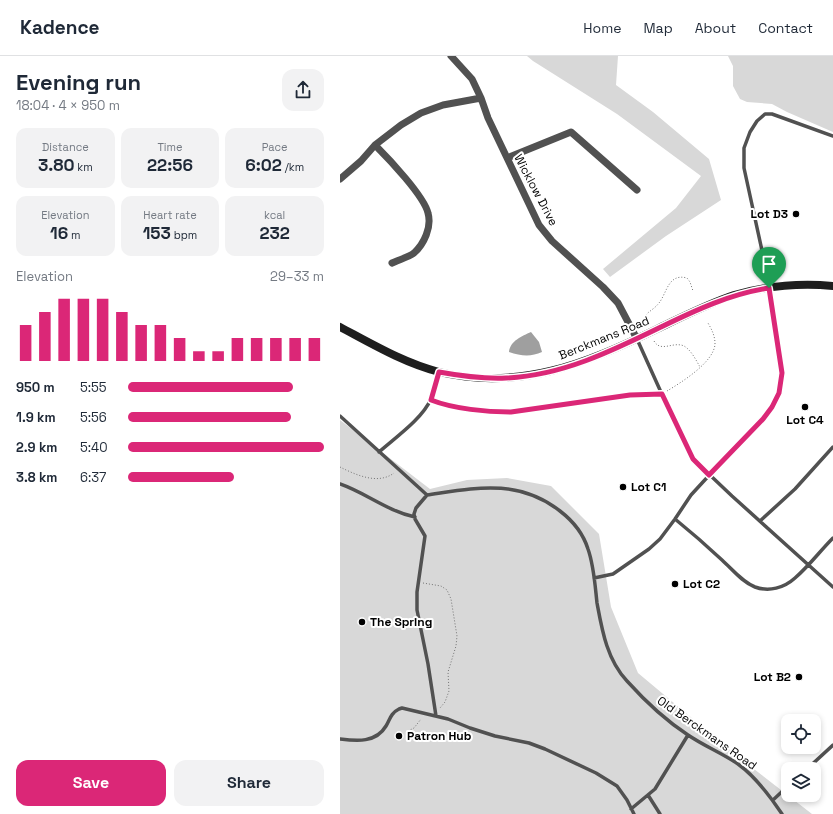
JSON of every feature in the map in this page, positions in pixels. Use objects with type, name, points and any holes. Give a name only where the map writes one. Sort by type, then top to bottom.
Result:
[{"type":"main road","name":"Berckmans Road","points":[[340,327],[382,350],[419,366],[439,372],[458,375],[506,378],[544,374],[589,360],[720,300],[745,292],[801,285],[833,286]]},
{"type":"street","name":"Wicklow Drive","points":[[451,56],[472,79],[488,118],[539,224],[552,241],[618,302],[637,339]]},
{"type":"street","points":[[340,179],[361,162],[376,145],[401,125],[421,113],[443,105],[481,98]]},
{"type":"street","points":[[507,158],[571,132],[637,190]]},
{"type":"street","points":[[376,145],[396,167],[420,198],[429,214],[428,230],[414,253],[392,263]]},
{"type":"lane","points":[[594,578],[614,574],[636,559],[660,539],[691,495],[763,419],[772,407],[779,393],[782,373],[760,236],[744,168],[744,148],[750,132],[765,114],[772,114],[833,136]]},
{"type":"lane","points":[[637,339],[693,459],[760,522],[809,564],[833,587]]},
{"type":"lane","points":[[379,452],[418,418],[426,408],[431,400],[439,372]]},
{"type":"lane","points":[[340,416],[427,495],[416,508],[414,514],[414,517],[425,536],[416,610],[428,664],[436,716]]},
{"type":"lane","points":[[760,522],[795,489],[833,447]]},
{"type":"lane","points":[[340,484],[386,507],[404,515],[414,517]]},
{"type":"lane","name":"Old Berckmans Road","points":[[427,495],[477,488],[505,487],[520,490],[553,505],[576,525],[589,550],[602,627],[610,656],[617,669],[646,701],[688,735],[737,764],[749,774],[782,814]]},
{"type":"lane","points":[[675,519],[697,536],[742,579],[755,587],[769,590],[780,587],[795,579],[833,538]]},
{"type":"lane","points":[[340,738],[361,740],[376,737],[385,727],[392,714],[399,708],[422,712],[495,736],[529,743],[546,749],[617,786],[627,800],[634,814]]},
{"type":"lane","points":[[631,809],[655,789],[688,735]]},
{"type":"lane","points":[[815,762],[833,745]]},
{"type":"lane","points":[[772,800],[781,792]]},
{"type":"lane","points":[[648,795],[660,814]]},
{"type":"path","points":[[644,324],[645,316],[660,303],[665,290],[670,283],[680,278],[687,278],[693,291]]},
{"type":"path","points":[[431,400],[444,404],[498,412],[511,412],[630,395],[662,394],[681,382],[711,356],[715,346],[713,334],[708,323]]},
{"type":"path","points":[[654,341],[656,345],[662,347],[682,346],[690,352],[700,367]]},
{"type":"path","points":[[340,467],[364,477],[376,478],[383,478],[391,475],[398,469]]},
{"type":"path","points":[[418,586],[422,583],[432,584],[441,586],[447,590],[451,599],[457,636],[456,646],[448,672],[449,691],[445,702],[436,716]]},
{"type":"path","points":[[408,731],[417,724],[422,712]]},
{"type":"shaded area","points":[[527,56],[618,56],[616,85],[653,112],[709,159],[721,200],[666,236],[610,277],[603,269],[676,208],[701,176],[617,114]]},
{"type":"shaded area","points":[[728,56],[833,56],[833,132],[772,104],[747,102],[740,99],[733,86],[733,66]]},
{"type":"shaded area","points":[[531,332],[539,342],[542,352],[534,355],[526,355],[509,352],[514,342],[520,337]]},
{"type":"shaded area","points":[[340,420],[430,489],[467,480],[507,478],[551,486],[599,534],[611,607],[638,673],[736,755],[781,790],[781,802],[797,802],[812,814],[340,814]]},
{"type":"place","name":"Lot D3","points":[[796,214]]},
{"type":"place","name":"Lot C4","points":[[805,407]]},
{"type":"place","name":"Lot C1","points":[[623,487]]},
{"type":"place","name":"Lot C2","points":[[675,584]]},
{"type":"place","name":"The Spring","points":[[362,622]]},
{"type":"place","name":"Lot B2","points":[[799,677]]},
{"type":"place","name":"Patron Hub","points":[[399,736]]},
{"type":"route","points":[[769,288],[782,373],[779,393],[772,407],[763,419],[709,475],[693,459],[683,441],[662,394],[630,395],[596,399],[511,412],[498,412],[444,404],[431,400],[439,372],[484,378],[506,378],[544,374],[589,360],[613,350],[720,300],[757,289],[769,288]]}]
